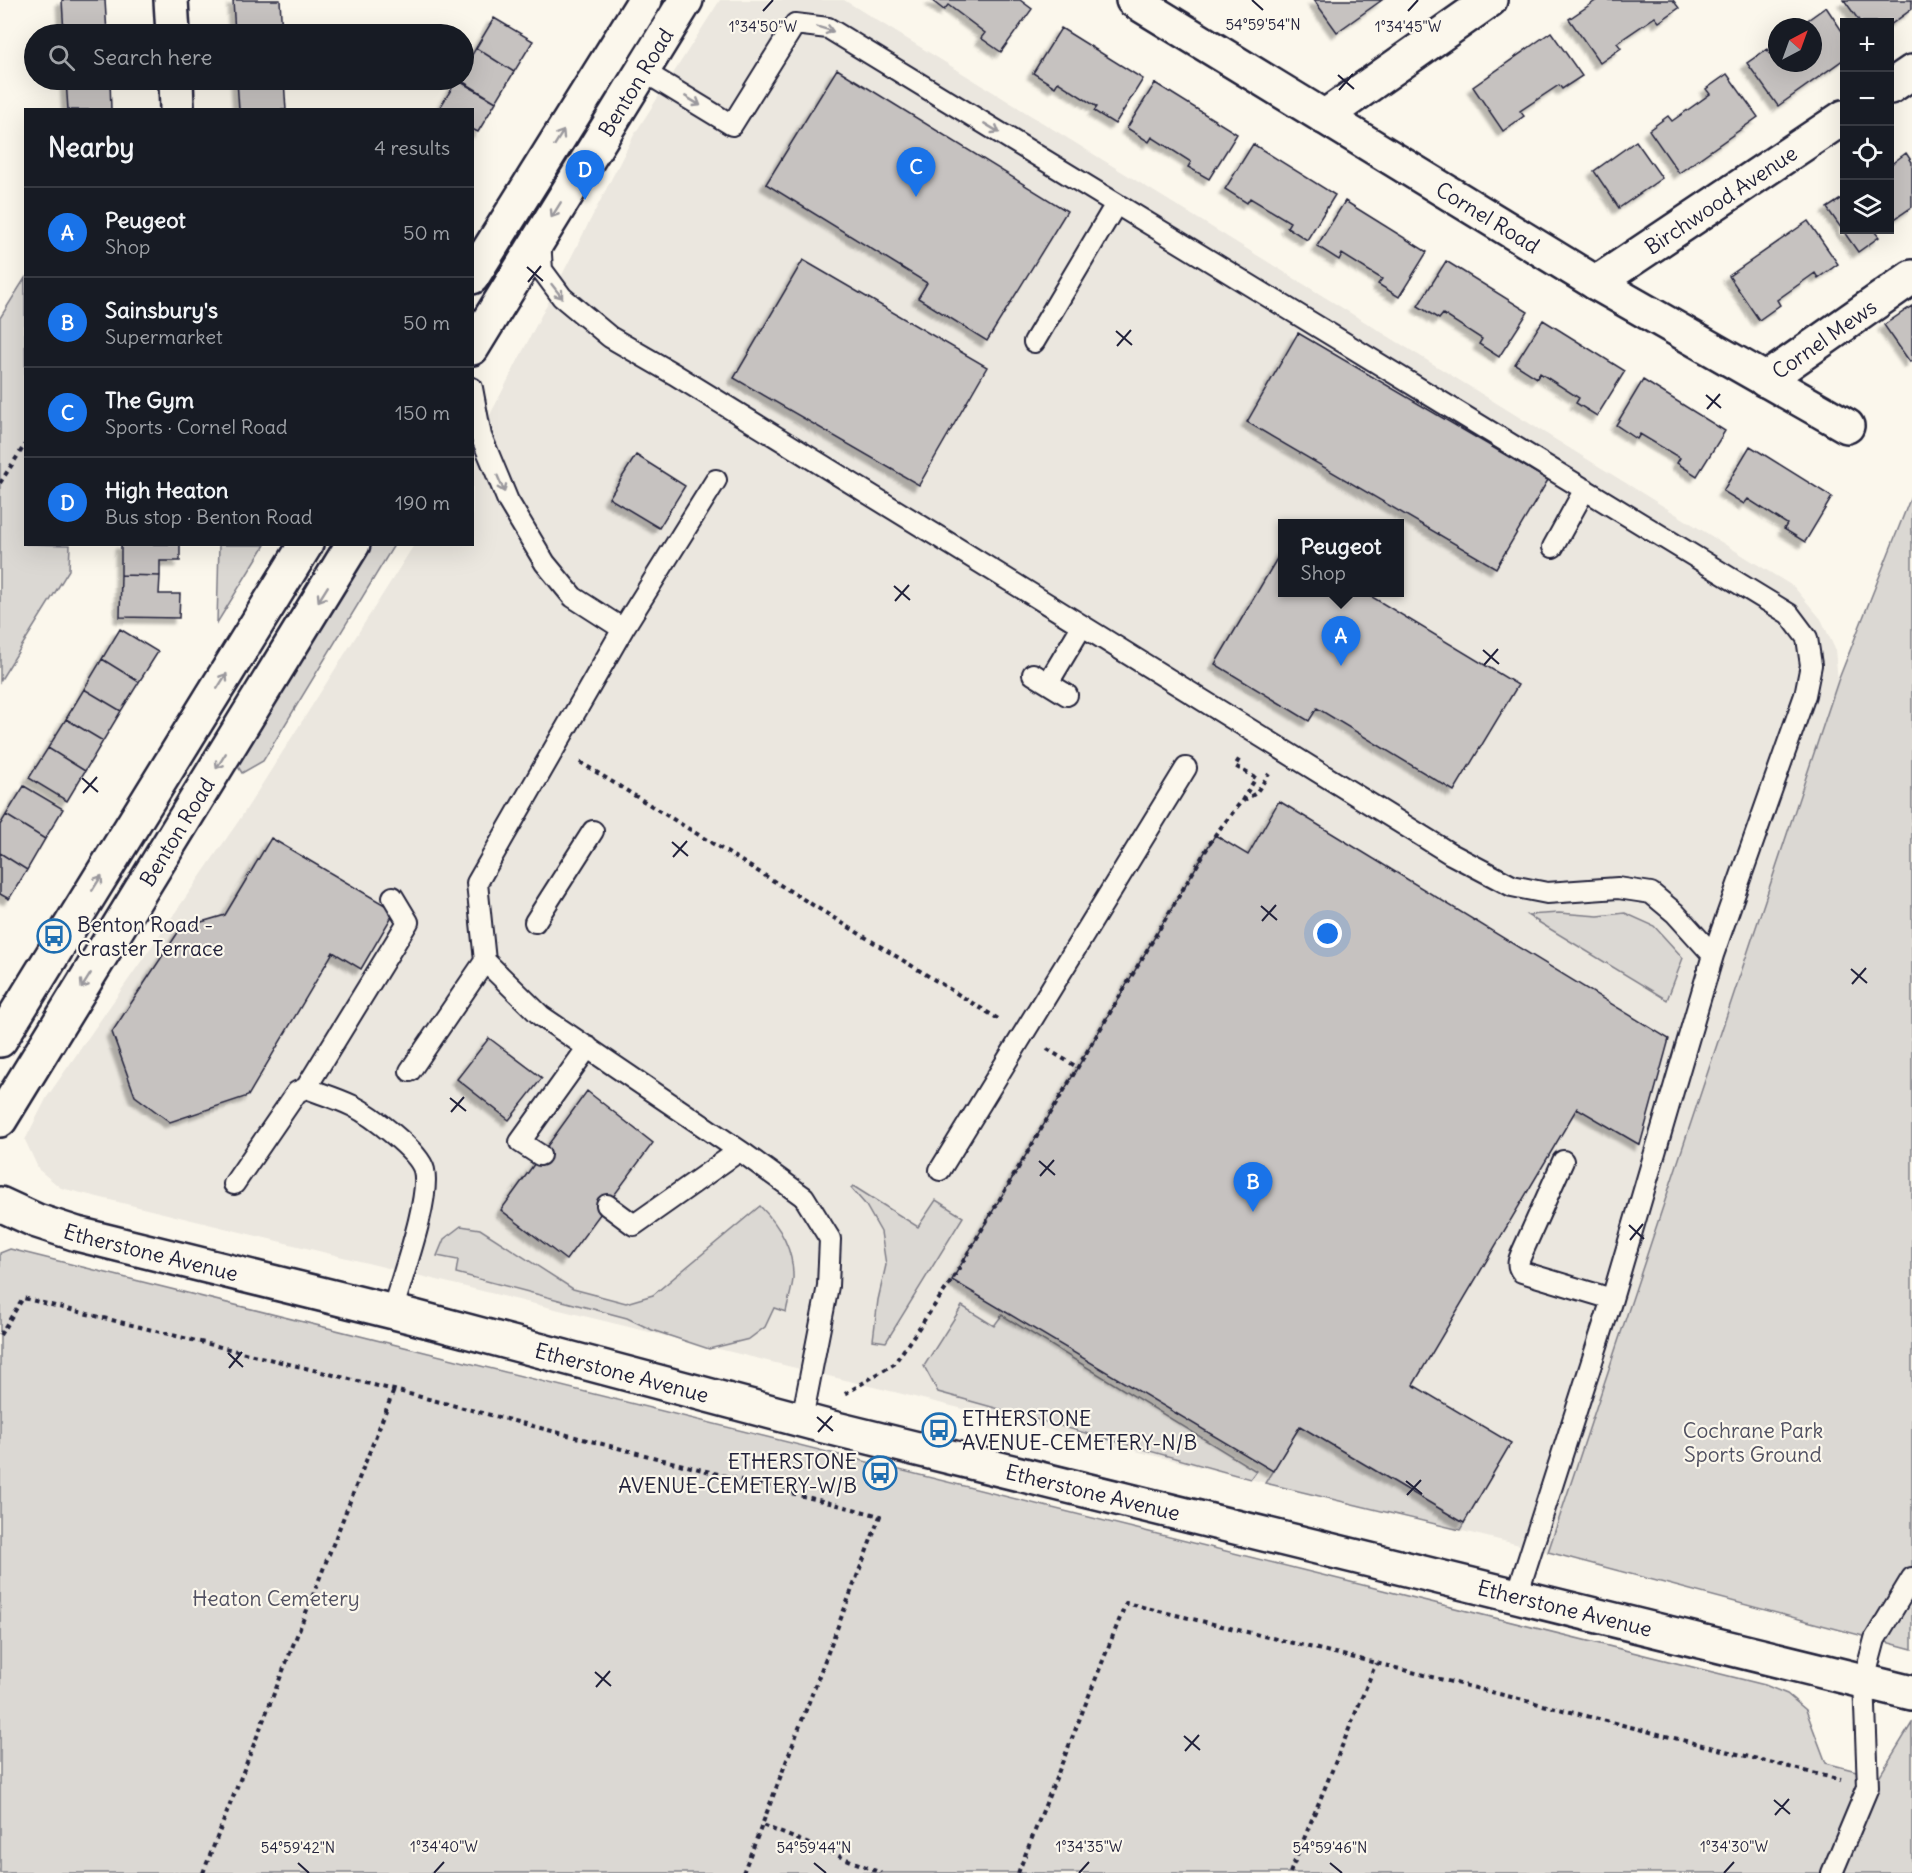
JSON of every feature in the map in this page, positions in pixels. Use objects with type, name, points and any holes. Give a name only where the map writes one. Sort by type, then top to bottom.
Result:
[{"type":"street","points":[[171,0],[172,24]]},
{"type":"street","name":"Benton Road","points":[[474,274],[645,0]]},
{"type":"street","name":"Benton Road","points":[[474,345],[686,0]]},
{"type":"street","name":"Cornel Road","points":[[1133,0],[1596,284],[1848,426]]},
{"type":"street","points":[[1324,117],[1490,0]]},
{"type":"street","points":[[1894,84],[1912,72]]},
{"type":"street","points":[[176,90],[177,108]]},
{"type":"street","name":"Birchwood Avenue","points":[[1596,284],[1840,120]]},
{"type":"street","name":"Cornel Mews","points":[[1765,380],[1912,277]]},
{"type":"street","name":"Benton Road","points":[[0,1040],[305,546]]},
{"type":"street","name":"Benton Road","points":[[0,1120],[352,546]]},
{"type":"street","name":"Etherstone Avenue","points":[[0,1204],[37,1221],[77,1233],[802,1419],[1912,1693]]},
{"type":"lane","points":[[643,71],[732,125],[795,24],[828,28],[1789,614],[1807,638],[1811,665],[1805,695],[1713,955],[1612,1299],[1517,1595]]},
{"type":"lane","points":[[1034,342],[1116,204]]},
{"type":"lane","points":[[539,237],[542,270],[562,297],[610,337],[674,374],[1451,854],[1512,886],[1548,893],[1618,888],[1651,893],[1674,913],[1713,955]]},
{"type":"lane","points":[[474,398],[482,436],[508,501],[545,563],[573,597],[622,629]]},
{"type":"lane","points":[[716,480],[622,629],[477,883],[485,961],[541,1016],[804,1197],[830,1239],[828,1286],[802,1419]]},
{"type":"lane","points":[[1553,547],[1585,489]]},
{"type":"lane","points":[[1067,695],[1040,679],[1082,626]]},
{"type":"lane","points":[[940,1170],[1186,768]]},
{"type":"lane","points":[[535,922],[593,831]]},
{"type":"lane","points":[[234,1184],[297,1092],[306,1088],[408,922],[393,897]]},
{"type":"lane","points":[[410,1071],[485,961]]},
{"type":"lane","points":[[540,1155],[520,1142],[588,1047]]},
{"type":"lane","points":[[306,1088],[355,1106],[406,1144],[423,1168],[425,1187],[422,1210],[392,1312]]},
{"type":"lane","points":[[607,1205],[634,1225],[739,1151]]},
{"type":"lane","points":[[1563,1161],[1521,1255],[1519,1268],[1522,1272],[1612,1299]]},
{"type":"lane","points":[[1832,1873],[1868,1787],[1864,1680],[1875,1639],[1912,1578]]},
{"type":"path","points":[[0,483],[24,446]]},
{"type":"path","points":[[555,747],[1077,1068]]},
{"type":"path","points":[[1241,802],[1256,793],[1270,771],[1281,763],[1287,753]]},
{"type":"path","points":[[802,1419],[894,1364],[952,1280],[1215,835],[1241,802],[1256,778],[1235,765],[1242,754],[1270,771]]},
{"type":"path","points":[[0,1335],[23,1298],[394,1390],[880,1516],[743,1873]]},
{"type":"path","points":[[203,1873],[394,1390]]},
{"type":"path","points":[[1018,1873],[1126,1603],[1376,1663],[1868,1787]]},
{"type":"path","points":[[1290,1873],[1376,1663]]},
{"type":"path","points":[[762,1825],[881,1873]]},
{"type":"shaded area","points":[[720,0],[844,0],[1794,587],[1821,619],[1835,649],[1838,681],[1548,1552],[61,1188],[39,1170],[25,1140],[47,1097],[240,819],[413,546],[474,546],[474,446],[634,135]]},
{"type":"green space","points":[[24,280],[24,546],[70,546],[69,570],[0,681],[0,318]]},
{"type":"green space","name":"Cochrane Park Sports Ground","points":[[1912,494],[1912,1649],[1548,1552],[1838,681]]},
{"type":"green space","points":[[219,546],[264,546],[217,623]]},
{"type":"green space","points":[[370,546],[393,546],[263,761],[242,773],[237,765]]},
{"type":"green space","points":[[1559,913],[1598,916],[1625,913],[1654,926],[1683,958],[1667,1000],[1527,915]]},
{"type":"green space","points":[[853,1186],[918,1227],[936,1200],[963,1217],[886,1342],[873,1340],[878,1300],[886,1265],[881,1232],[865,1204],[851,1188]]},
{"type":"green space","points":[[760,1206],[779,1230],[791,1258],[793,1279],[786,1312],[774,1308],[765,1327],[749,1339],[709,1349],[652,1330],[627,1318],[456,1273],[458,1260],[437,1256],[444,1239],[461,1226],[480,1229],[573,1289],[626,1303],[653,1295]]},
{"type":"green space","name":"Heaton Cemetery","points":[[10,1249],[1765,1685],[1787,1694],[1806,1710],[1826,1763],[1879,1777],[1912,1723],[1912,1867],[1909,1873],[0,1873],[0,1253]]},
{"type":"green space","points":[[962,1306],[994,1326],[1002,1315],[1256,1471],[1250,1479],[938,1392],[924,1366]]},
{"type":"green space","points":[[1300,1426],[1464,1523],[1460,1530],[1265,1483]]},
{"type":"building","points":[[62,0],[105,0],[106,24],[63,24]]},
{"type":"building","points":[[233,0],[280,0],[281,24],[234,24]]},
{"type":"building","points":[[931,0],[1020,0],[1032,9],[1001,52],[981,38],[985,33],[948,5],[944,10]]},
{"type":"building","points":[[1314,0],[1382,0],[1337,32]]},
{"type":"building","points":[[1597,0],[1673,0],[1679,8],[1659,22],[1655,17],[1617,43],[1621,48],[1600,63],[1569,19]]},
{"type":"building","points":[[1844,0],[1912,0],[1912,9],[1894,22],[1894,18],[1857,18]]},
{"type":"building","points":[[1826,7],[1840,28],[1840,62],[1778,106],[1747,63],[1767,49],[1768,72],[1822,72],[1822,18],[1811,18]]},
{"type":"building","points":[[494,18],[533,41],[514,72],[476,48]]},
{"type":"building","points":[[1061,28],[1143,79],[1115,124],[1094,111],[1097,107],[1058,82],[1055,87],[1033,73]]},
{"type":"building","points":[[1551,32],[1582,76],[1562,89],[1559,85],[1520,111],[1524,116],[1503,131],[1473,87]]},
{"type":"building","points":[[476,48],[514,72],[496,102],[474,89],[474,52]]},
{"type":"building","points":[[837,69],[1067,211],[987,341],[918,298],[927,283],[766,184]]},
{"type":"building","points":[[1727,74],[1758,117],[1679,173],[1649,130],[1668,116],[1672,121],[1710,94],[1706,89]]},
{"type":"building","points":[[1155,83],[1237,134],[1209,179],[1188,167],[1191,162],[1152,137],[1149,142],[1127,128]]},
{"type":"building","points":[[67,90],[110,90],[111,108],[68,108]]},
{"type":"building","points":[[238,90],[285,90],[286,108],[239,108]]},
{"type":"building","points":[[451,90],[474,90],[496,102],[478,132],[474,130],[474,108],[440,108]]},
{"type":"building","points":[[1636,141],[1662,178],[1619,208],[1594,171]]},
{"type":"building","points":[[1253,144],[1335,195],[1307,240],[1287,227],[1290,222],[1250,198],[1247,203],[1225,189]]},
{"type":"building","points":[[1906,153],[1912,162],[1912,207],[1894,219],[1894,180],[1894,162]]},
{"type":"building","points":[[1840,200],[1840,226],[1827,208]]},
{"type":"building","points":[[1345,201],[1427,252],[1399,297],[1378,284],[1382,279],[1342,254],[1339,260],[1317,246]]},
{"type":"building","points":[[1808,221],[1838,264],[1818,278],[1815,273],[1777,300],[1780,305],[1759,320],[1729,276]]},
{"type":"building","points":[[1845,234],[1877,234],[1879,237],[1858,252]]},
{"type":"building","points":[[803,260],[987,367],[919,485],[734,378]]},
{"type":"building","points":[[1446,261],[1528,312],[1499,357],[1479,344],[1482,339],[1443,314],[1439,319],[1418,306]]},
{"type":"building","points":[[1912,306],[1912,360],[1910,362],[1884,325]]},
{"type":"building","points":[[1543,320],[1625,371],[1597,416],[1576,403],[1579,398],[1540,373],[1537,378],[1515,364]]},
{"type":"building","points":[[1298,333],[1548,480],[1496,568],[1247,422]]},
{"type":"building","points":[[1643,380],[1725,431],[1697,476],[1677,463],[1680,458],[1640,434],[1637,439],[1616,425]]},
{"type":"building","points":[[1750,446],[1832,497],[1805,542],[1784,529],[1787,524],[1748,499],[1744,504],[1723,491]]},
{"type":"building","points":[[636,455],[685,486],[659,528],[609,498]]},
{"type":"building","points":[[121,546],[180,546],[180,561],[160,561],[160,576],[121,575]]},
{"type":"building","points":[[1278,557],[1278,597],[1372,597],[1518,685],[1454,791],[1317,708],[1309,721],[1215,664]]},
{"type":"building","points":[[121,575],[160,576],[159,594],[180,594],[179,618],[120,617]]},
{"type":"building","points":[[120,629],[158,652],[139,682],[102,659]]},
{"type":"building","points":[[102,659],[139,682],[121,711],[84,689]]},
{"type":"building","points":[[84,689],[121,711],[103,741],[66,719]]},
{"type":"building","points":[[66,719],[103,741],[85,771],[48,748]]},
{"type":"building","points":[[48,748],[85,771],[67,801],[29,778]]},
{"type":"building","points":[[24,786],[63,809],[45,839],[6,815]]},
{"type":"building","points":[[1279,801],[1669,1039],[1640,1145],[1577,1108],[1413,1385],[1511,1443],[1464,1523],[1300,1426],[1273,1471],[952,1280],[1215,835],[1248,855]]},
{"type":"building","points":[[6,815],[45,839],[27,870],[0,853],[0,825]]},
{"type":"building","points":[[271,838],[395,911],[361,969],[333,952],[248,1096],[170,1122],[135,1096],[112,1032],[181,928],[225,915]]},
{"type":"building","points":[[0,853],[27,870],[9,899],[0,894]]},
{"type":"building","points":[[489,1038],[542,1078],[509,1120],[457,1079]]},
{"type":"building","points":[[587,1091],[653,1143],[566,1260],[501,1210]]},
{"type":"place","name":"The Gym","points":[[916,197]]},
{"type":"place","name":"High Heaton","points":[[585,200]]},
{"type":"place","name":"Peugeot","points":[[1341,666]]},
{"type":"place","name":"Benton Road - Craster Terrace","points":[[54,936]]},
{"type":"place","name":"Sainsbury's","points":[[1253,1212]]},
{"type":"place","name":"ETHERSTONE AVENUE-CEMETERY-N/B","points":[[939,1430]]},
{"type":"place","name":"ETHERSTONE AVENUE-CEMETERY-W/B","points":[[880,1473]]}]
